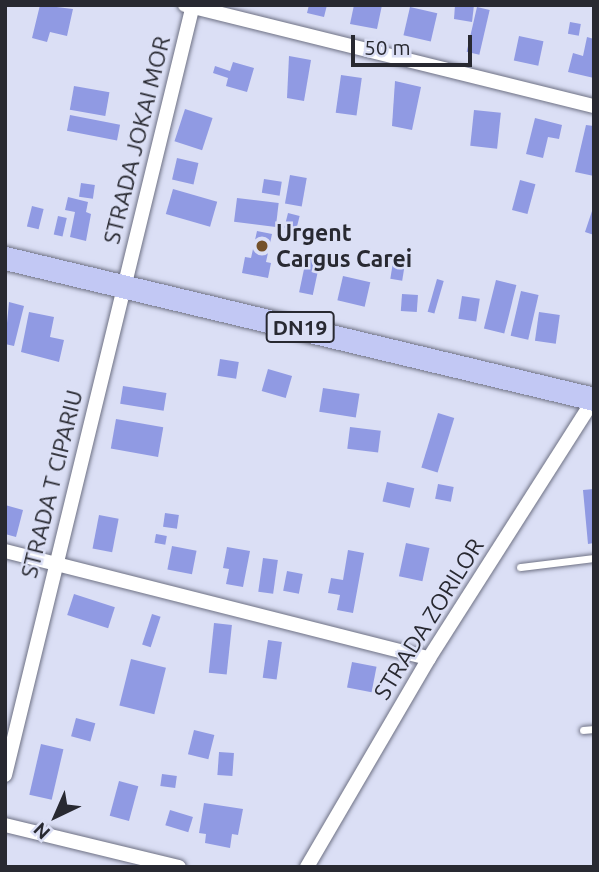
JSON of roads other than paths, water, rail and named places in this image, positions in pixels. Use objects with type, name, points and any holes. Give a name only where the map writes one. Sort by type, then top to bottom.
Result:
[{"type":"main road","name":"DN19","points":[[5,258],[594,399]]},
{"type":"street","points":[[190,6],[594,106]]},
{"type":"street","name":"STRADA JOKAI MOR","points":[[124,286],[190,6]]},
{"type":"street","name":"STRADA T CIPARIU","points":[[5,775],[124,286]]},
{"type":"street","name":"STRADA ZORILOR","points":[[307,867],[429,658],[594,399]]},
{"type":"street","points":[[5,551],[429,658]]},
{"type":"street","points":[[5,825],[179,867]]},
{"type":"lane","points":[[520,567],[594,558]]},
{"type":"lane","points":[[583,730],[594,729]]},
{"type":"place","name":"Urgent Cargus Carei","points":[[262,246]]}]
